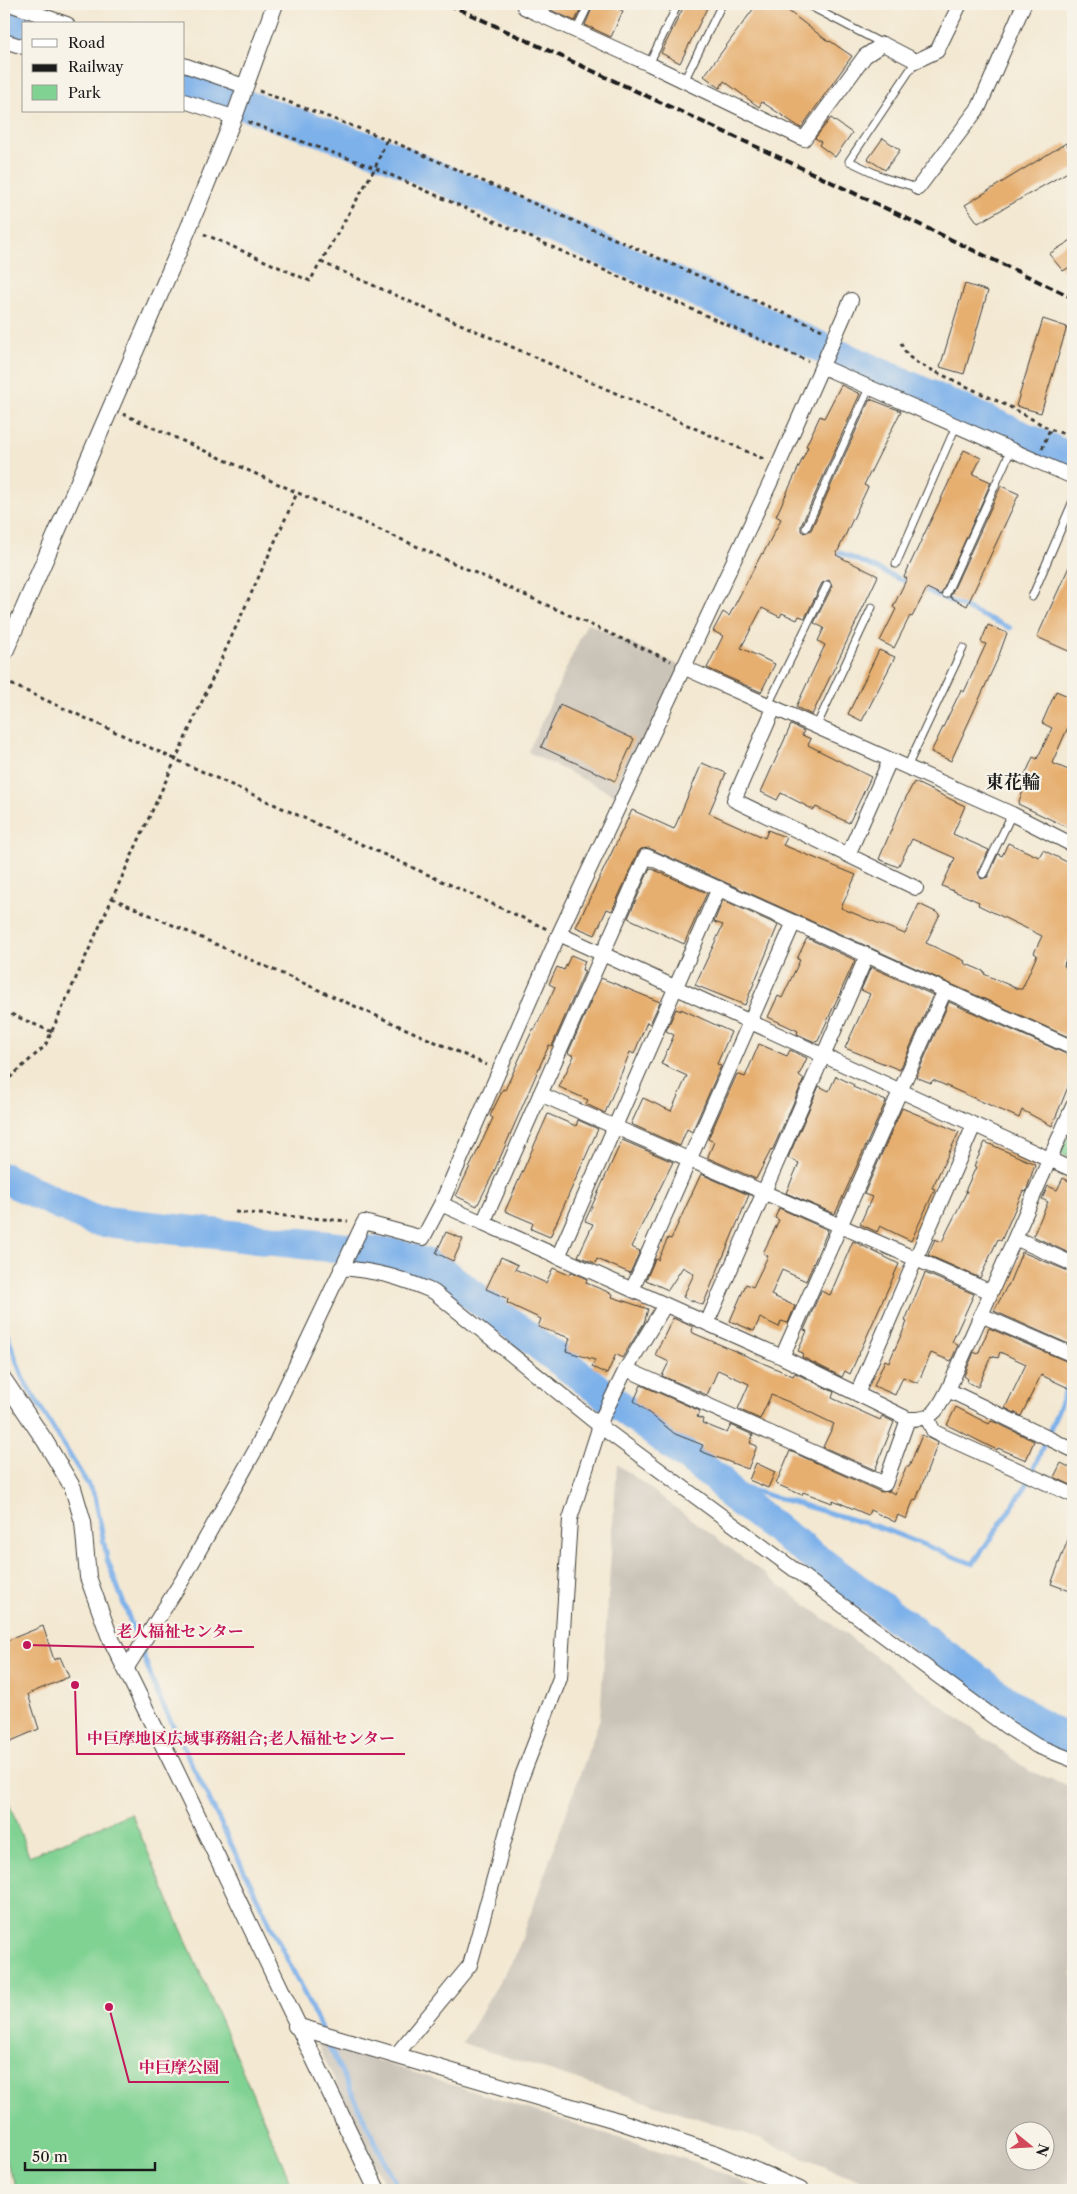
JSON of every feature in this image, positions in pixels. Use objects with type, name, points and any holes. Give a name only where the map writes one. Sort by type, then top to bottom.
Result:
[{"type":"street","points":[[9,4],[61,22]]},
{"type":"street","points":[[4,654],[189,227],[276,4]]},
{"type":"street","points":[[526,4],[524,7],[649,64],[804,139],[865,56],[883,44],[916,61],[937,51],[960,4]]},
{"type":"street","points":[[918,188],[979,107],[1024,4]]},
{"type":"street","points":[[4,41],[22,47]]},
{"type":"street","points":[[185,65],[243,90]]},
{"type":"street","points":[[185,100],[234,115]]},
{"type":"street","points":[[126,1669],[183,1580],[256,1449],[364,1222],[423,1238],[441,1204],[559,934],[778,466],[851,300]]},
{"type":"street","points":[[824,364],[869,388],[1073,477]]},
{"type":"street","points":[[683,667],[1012,814],[1073,845]]},
{"type":"street","points":[[771,707],[734,800],[916,888]]},
{"type":"street","points":[[848,855],[890,760]]},
{"type":"street","points":[[483,1223],[646,856],[1073,1048]]},
{"type":"street","points":[[558,1257],[719,888]]},
{"type":"street","points":[[632,1290],[794,922]]},
{"type":"street","points":[[559,934],[675,989],[1073,1170]]},
{"type":"street","points":[[707,1324],[867,955]]},
{"type":"street","points":[[782,1357],[944,990]]},
{"type":"street","points":[[540,1094],[992,1292]]},
{"type":"street","points":[[441,1204],[782,1357],[908,1419],[927,1418],[934,1414],[948,1390],[1073,1106]]},
{"type":"street","points":[[857,1394],[974,1124]]},
{"type":"street","points":[[1015,1238],[1073,1264]]},
{"type":"street","points":[[343,1263],[407,1280],[434,1292],[1007,1726],[1037,1746],[1073,1760]]},
{"type":"street","points":[[396,2055],[470,1965],[522,1776],[560,1678],[570,1519],[602,1421],[614,1391],[665,1305]]},
{"type":"street","points":[[981,1315],[1071,1354]]},
{"type":"street","points":[[626,1370],[885,1484],[908,1419]]},
{"type":"street","points":[[4,1380],[46,1441],[73,1488],[83,1522],[88,1577],[109,1635],[373,2189]]},
{"type":"street","points":[[948,1390],[1073,1450]]},
{"type":"street","points":[[927,1418],[934,1432],[1073,1496]]},
{"type":"street","points":[[296,2026],[664,2136],[717,2154],[800,2190]]},
{"type":"lane","points":[[576,31],[589,4]]},
{"type":"lane","points":[[649,64],[678,4]]},
{"type":"lane","points":[[684,81],[722,4]]},
{"type":"lane","points":[[806,4],[883,44]]},
{"type":"lane","points":[[916,61],[849,161],[885,178],[918,188]]},
{"type":"lane","points":[[806,528],[869,388]]},
{"type":"lane","points":[[896,564],[956,426]]},
{"type":"lane","points":[[946,594],[1011,450]]},
{"type":"lane","points":[[1032,597],[1073,501]]},
{"type":"lane","points":[[771,707],[827,585]]},
{"type":"lane","points":[[816,727],[872,607]]},
{"type":"lane","points":[[907,768],[963,648]]},
{"type":"lane","points":[[983,874],[1012,814]]},
{"type":"lane","points":[[1069,965],[1073,956]]},
{"type":"path","points":[[243,90],[387,139],[836,336]]},
{"type":"path","points":[[234,115],[375,168],[824,364]]},
{"type":"path","points":[[189,227],[310,281],[375,168],[387,139]]},
{"type":"path","points":[[321,262],[778,466]]},
{"type":"path","points":[[902,343],[907,355],[917,363],[1001,403],[1050,429],[1073,437]]},
{"type":"path","points":[[110,408],[683,667]]},
{"type":"path","points":[[1040,452],[1050,429]]},
{"type":"path","points":[[4,1083],[45,1046],[52,1032],[297,492]]},
{"type":"path","points":[[4,681],[559,934]]},
{"type":"path","points":[[112,898],[499,1071]]},
{"type":"path","points":[[4,1011],[52,1032]]},
{"type":"path","points":[[235,1212],[364,1222]]},
{"type":"shaded area","points":[[587,623],[683,667],[623,799],[528,752]]},
{"type":"shaded area","points":[[617,1464],[1029,1771],[1073,1787],[1073,2190],[883,2190],[747,2134],[462,2043],[516,1955],[600,1718]]},
{"type":"shaded area","points":[[316,2041],[700,2164],[761,2190],[387,2190]]},
{"type":"green space","points":[[1073,1125],[1073,1159],[1060,1154]]},
{"type":"green space","points":[[4,1790],[29,1856],[131,1813],[294,2190],[18,2190],[4,2158]]},
{"type":"building","points":[[537,4],[583,4],[575,21]]},
{"type":"building","points":[[594,4],[609,4],[623,11],[611,37],[585,25]]},
{"type":"building","points":[[685,4],[709,4],[680,63],[661,53]]},
{"type":"building","points":[[757,4],[779,4],[829,42],[852,56],[801,128],[762,102],[759,107],[724,81],[720,88],[704,76]]},
{"type":"building","points":[[831,118],[852,133],[835,157],[819,145],[821,142],[815,138]]},
{"type":"building","points":[[883,138],[900,150],[885,170],[868,159]]},
{"type":"building","points":[[1066,143],[1073,155],[1073,169],[978,223],[965,205]]},
{"type":"building","points":[[1073,239],[1073,265],[1063,271],[1049,254]]},
{"type":"building","points":[[965,284],[988,291],[964,374],[940,367]]},
{"type":"building","points":[[1043,319],[1067,327],[1041,413],[1016,406]]},
{"type":"building","points":[[841,385],[860,394],[801,526],[801,531],[804,533],[811,530],[870,399],[901,411],[864,485],[868,487],[836,555],[878,576],[812,715],[796,707],[825,645],[818,641],[824,628],[814,623],[832,587],[829,580],[822,583],[805,618],[799,616],[797,620],[782,613],[780,617],[762,608],[741,648],[775,664],[761,692],[707,668],[723,636],[713,631],[723,612],[729,616],[763,554],[781,519],[776,516],[808,447],[806,446],[820,416],[824,418]]},
{"type":"building","points":[[964,450],[981,458],[973,474],[991,482],[941,595],[927,588],[894,648],[880,641],[896,609],[893,607],[907,578],[904,577]]},
{"type":"building","points":[[1001,486],[1019,494],[967,606],[950,597]]},
{"type":"building","points":[[1073,558],[1073,653],[1037,637]]},
{"type":"building","points":[[988,625],[1007,633],[998,658],[951,761],[931,752],[961,690],[964,692],[986,644],[981,642]]},
{"type":"building","points":[[879,650],[895,657],[862,721],[848,714]]},
{"type":"building","points":[[1056,691],[1073,698],[1073,716],[1052,763],[1073,772],[1073,830],[1018,804],[1023,791],[1019,789],[1033,757],[1037,759],[1052,728],[1042,723]]},
{"type":"building","points":[[560,705],[634,739],[615,781],[541,747]]},
{"type":"building","points":[[791,725],[804,731],[802,735],[811,739],[808,745],[871,777],[849,823],[816,807],[814,810],[781,793],[777,800],[761,792]]},
{"type":"building","points":[[702,763],[726,773],[709,813],[765,838],[768,830],[787,838],[783,845],[856,875],[841,908],[905,934],[919,904],[940,914],[926,943],[965,961],[964,963],[985,972],[984,974],[1018,989],[1022,989],[1037,955],[1034,953],[1042,936],[978,905],[979,902],[942,886],[955,858],[912,839],[898,867],[879,859],[900,809],[914,782],[965,806],[953,834],[989,850],[978,872],[981,879],[988,877],[998,854],[1002,856],[1008,843],[1039,857],[1043,850],[1073,865],[1073,951],[1068,953],[1064,965],[1067,970],[1073,968],[1073,1039],[649,848],[641,849],[638,852],[612,911],[607,909],[595,935],[576,927],[632,810],[674,829]]},
{"type":"building","points":[[650,868],[707,893],[684,944],[628,918]]},
{"type":"building","points":[[723,900],[778,925],[745,1005],[695,985],[723,925],[714,922]]},
{"type":"building","points":[[807,938],[855,960],[818,1041],[815,1042],[797,1034],[798,1031],[768,1017],[778,996],[782,998],[800,960],[797,959]]},
{"type":"building","points":[[571,955],[585,961],[582,970],[585,971],[552,1046],[549,1045],[493,1174],[477,1206],[456,1196],[493,1118],[490,1116],[503,1089],[505,1090],[555,987],[549,984],[557,967],[564,970]]},
{"type":"building","points":[[871,967],[933,995],[900,1070],[845,1048],[870,994],[861,990]]},
{"type":"building","points":[[601,978],[660,1002],[650,1024],[647,1022],[634,1054],[630,1052],[605,1113],[586,1104],[588,1100],[559,1087],[574,1056],[568,1053]]},
{"type":"building","points":[[949,1002],[1073,1057],[1073,1075],[1052,1126],[1022,1110],[1019,1118],[933,1080],[931,1083],[916,1077]]},
{"type":"building","points":[[676,1009],[681,1011],[681,1009],[731,1032],[717,1064],[721,1066],[692,1132],[687,1129],[680,1146],[631,1124],[643,1098],[671,1111],[687,1076],[661,1064],[674,1035],[666,1031]]},
{"type":"building","points":[[759,1044],[787,1056],[790,1050],[807,1058],[799,1075],[804,1079],[772,1151],[756,1179],[708,1158],[714,1142],[708,1139],[737,1074],[745,1077]]},
{"type":"building","points":[[836,1076],[854,1085],[853,1087],[886,1101],[835,1214],[786,1193],[799,1163],[788,1158],[819,1086],[829,1091]]},
{"type":"building","points":[[902,1108],[959,1132],[932,1188],[935,1189],[911,1241],[880,1226],[877,1232],[860,1224],[872,1197],[864,1194]]},
{"type":"building","points":[[548,1114],[576,1126],[578,1120],[598,1129],[550,1237],[531,1229],[533,1223],[505,1211]]},
{"type":"building","points":[[622,1140],[673,1162],[631,1247],[640,1251],[630,1273],[597,1259],[595,1263],[578,1256],[593,1224],[585,1221]]},
{"type":"building","points":[[985,1142],[1035,1164],[1026,1192],[1023,1191],[1001,1241],[998,1239],[980,1278],[928,1255],[935,1239],[942,1242],[967,1191],[965,1191],[976,1167],[974,1166]]},
{"type":"building","points":[[701,1174],[749,1195],[703,1305],[683,1297],[694,1274],[683,1267],[668,1290],[646,1280],[655,1259],[658,1260],[668,1238],[671,1239]]},
{"type":"building","points":[[1063,1178],[1073,1183],[1073,1255],[1033,1236],[1048,1202],[1042,1199],[1048,1186],[1057,1190]]},
{"type":"building","points":[[779,1208],[828,1230],[806,1281],[782,1270],[771,1295],[795,1306],[788,1323],[781,1321],[779,1327],[760,1318],[754,1331],[730,1321],[746,1284],[753,1287],[768,1256],[763,1253],[779,1220],[775,1218]]},
{"type":"building","points":[[446,1232],[463,1239],[453,1261],[436,1253]]},
{"type":"building","points":[[853,1241],[899,1264],[850,1374],[845,1371],[842,1377],[802,1357],[803,1353],[798,1351],[807,1331],[804,1330],[821,1291],[830,1295]]},
{"type":"building","points":[[1022,1252],[1073,1273],[1073,1346],[994,1311],[1008,1286]]},
{"type":"building","points":[[501,1257],[518,1265],[515,1269],[546,1283],[553,1268],[569,1275],[571,1272],[587,1279],[586,1283],[613,1294],[612,1297],[648,1309],[644,1323],[622,1358],[616,1354],[607,1374],[592,1367],[595,1360],[566,1351],[570,1338],[538,1327],[541,1319],[507,1303],[508,1299],[486,1289]]},
{"type":"building","points":[[925,1273],[974,1294],[952,1342],[958,1345],[951,1361],[931,1353],[918,1383],[903,1377],[895,1395],[874,1386],[885,1360],[889,1362],[907,1322],[905,1321]]},
{"type":"building","points":[[673,1318],[693,1327],[693,1333],[793,1376],[795,1373],[834,1392],[832,1398],[880,1420],[882,1416],[894,1422],[875,1470],[823,1447],[834,1424],[789,1402],[771,1395],[760,1419],[738,1409],[749,1384],[718,1370],[707,1395],[662,1376],[669,1362],[655,1355]]},
{"type":"building","points":[[989,1328],[1073,1364],[1073,1390],[1041,1375],[1021,1416],[1005,1408],[1026,1364],[1000,1352],[998,1358],[991,1356],[978,1387],[967,1382],[968,1379],[964,1376],[974,1352],[978,1354]]},
{"type":"building","points":[[641,1385],[700,1411],[697,1417],[703,1419],[702,1423],[727,1433],[731,1425],[753,1435],[750,1443],[757,1446],[748,1469],[700,1451],[703,1445],[675,1434],[634,1401]]},
{"type":"building","points":[[956,1407],[989,1424],[991,1421],[997,1423],[1034,1441],[1026,1460],[998,1448],[997,1450],[947,1425]]},
{"type":"building","points":[[922,1435],[938,1443],[916,1500],[914,1499],[906,1519],[898,1515],[895,1522],[870,1510],[868,1515],[833,1500],[832,1503],[803,1492],[802,1495],[776,1484],[790,1451],[881,1492],[889,1491],[895,1494]]},
{"type":"building","points":[[756,1463],[775,1472],[768,1488],[749,1480]]},
{"type":"building","points":[[1061,1463],[1073,1469],[1073,1486],[1054,1477]]},
{"type":"building","points":[[1073,1529],[1073,1592],[1051,1584]]},
{"type":"building","points":[[43,1626],[54,1660],[60,1657],[69,1677],[28,1694],[39,1729],[4,1744],[4,1642]]},
{"type":"waterway","points":[[4,25],[22,30]]},
{"type":"waterway","points":[[185,84],[386,154],[1073,459]]},
{"type":"waterway","points":[[832,549],[911,584]]},
{"type":"waterway","points":[[921,588],[1010,628]]},
{"type":"waterway","points":[[4,1178],[92,1220],[396,1254],[424,1263],[445,1274],[720,1481],[730,1494],[1027,1716],[1052,1732],[1073,1740]]},
{"type":"waterway","points":[[4,1325],[23,1379],[95,1496],[107,1559],[158,1695],[322,2030]]},
{"type":"waterway","points":[[720,1481],[881,1528],[973,1564],[1028,1483],[1073,1373]]},
{"type":"waterway","points":[[325,2038],[399,2190]]},
{"type":"railway","points":[[448,4],[787,161],[1073,298]]},
{"type":"place","name":"老人福祉センター","points":[[27,1645]]},
{"type":"place","name":"中巨摩地区広域事務組合;老人福祉センター","points":[[75,1685]]},
{"type":"place","name":"中巨摩公園","points":[[109,2007]]},
{"type":"district","name":"東花輪","points":[[1013,782]]}]
